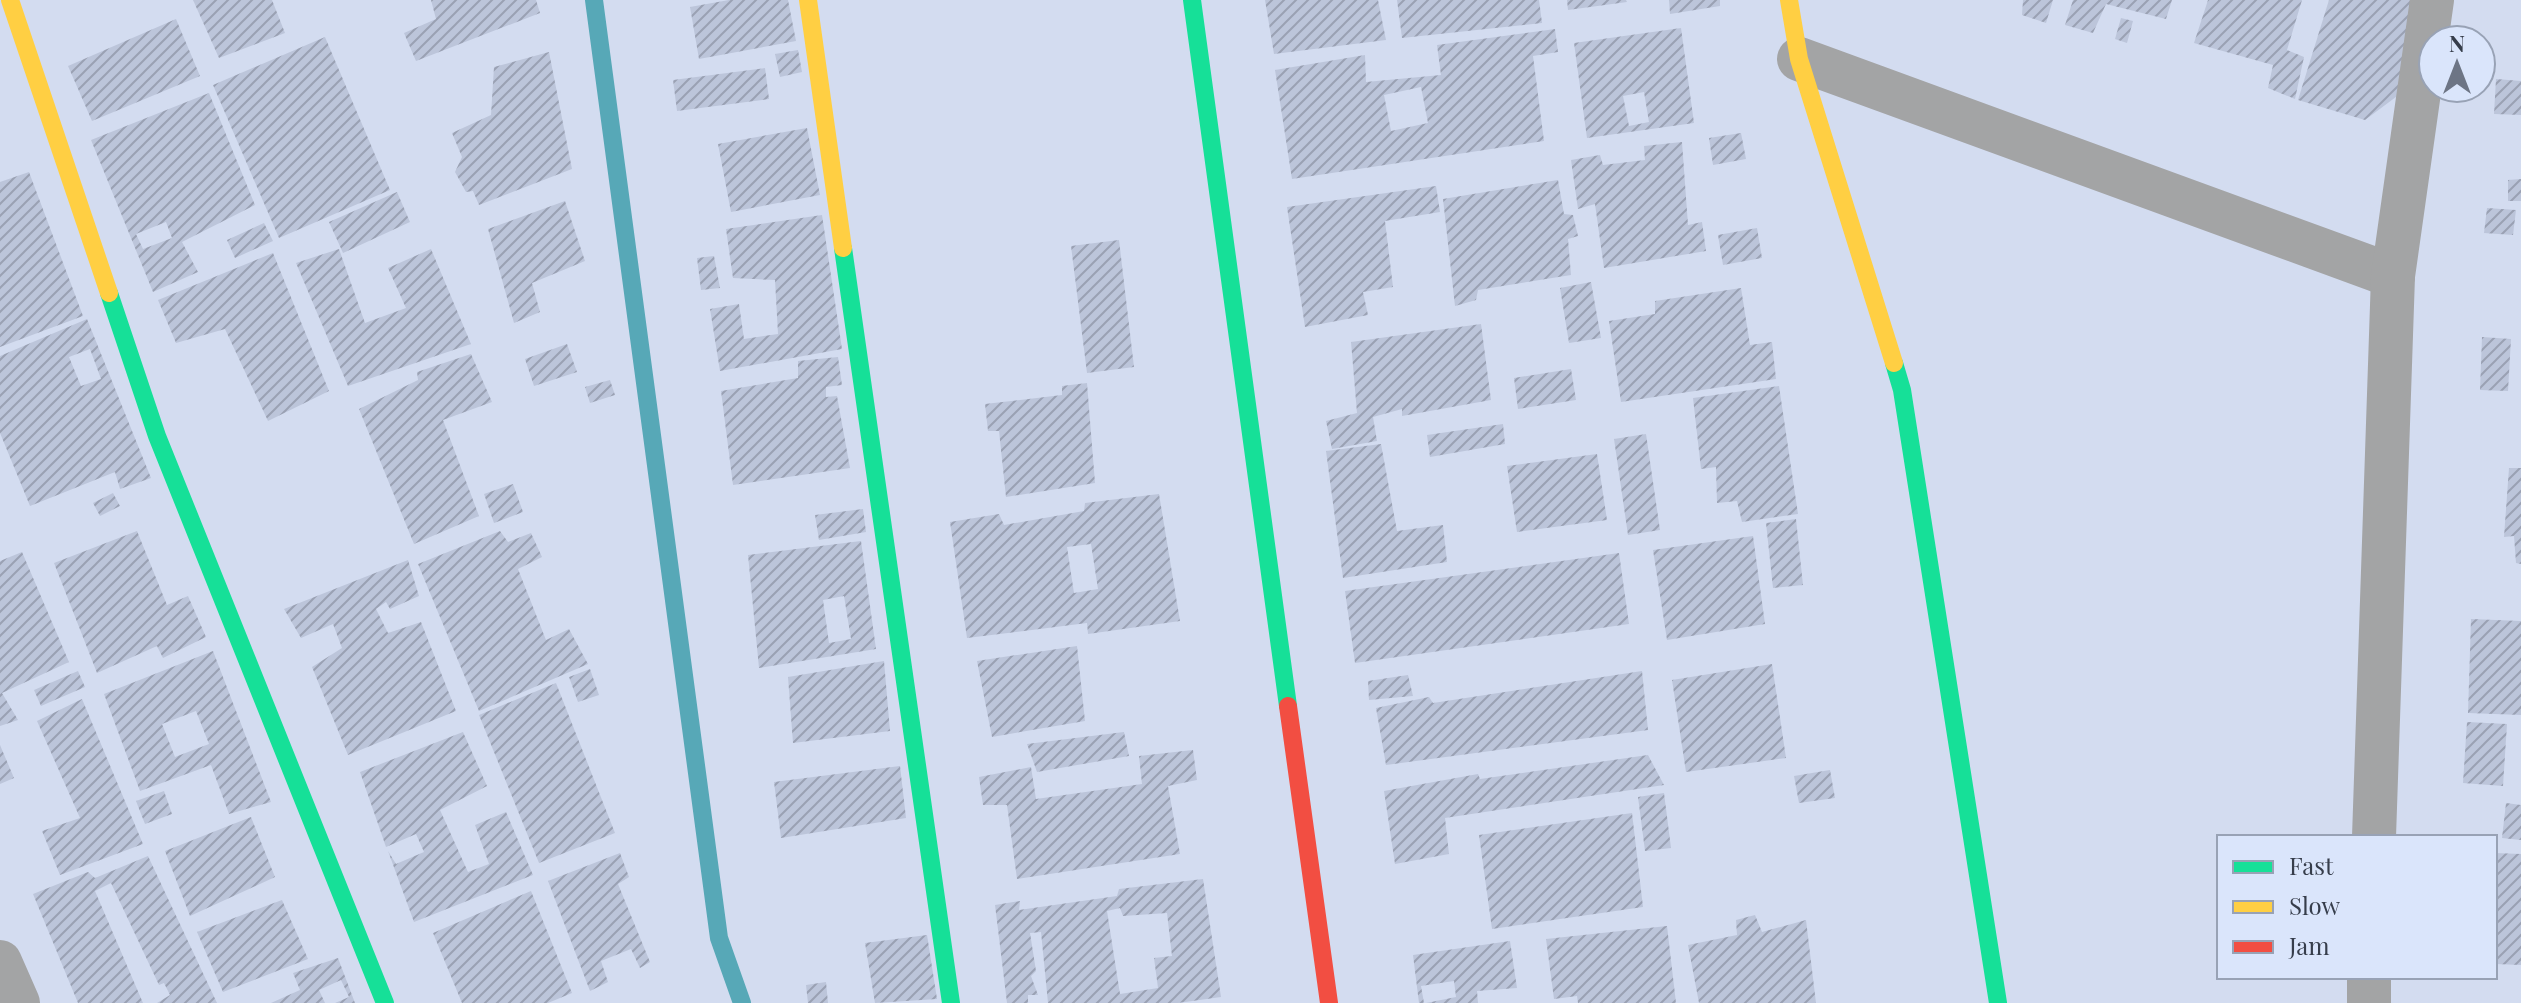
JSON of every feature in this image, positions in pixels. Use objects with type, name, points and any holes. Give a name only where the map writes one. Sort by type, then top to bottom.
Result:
[{"type":"street","points":[[10,0],[157,436],[385,1003]]},
{"type":"street","points":[[808,0],[951,1003]]},
{"type":"street","points":[[1192,0],[1329,1003]]},
{"type":"street","points":[[1789,0],[1799,59],[1902,390],[1998,1003]]},
{"type":"street","points":[[2374,835],[2393,276],[2432,0]]},
{"type":"street","points":[[1799,59],[2393,276]]},
{"type":"street","points":[[0,962],[18,1003]]},
{"type":"street","points":[[2369,979],[2369,1003]]},
{"type":"building","points":[[193,0],[272,0],[285,33],[219,58]]},
{"type":"building","points":[[431,0],[536,0],[540,13],[416,61],[404,33],[436,19]]},
{"type":"building","points":[[729,0],[788,0],[796,41],[699,59],[690,7]]},
{"type":"building","points":[[1265,0],[1378,0],[1386,40],[1274,54]]},
{"type":"building","points":[[1397,0],[1539,0],[1542,23],[1402,38]]},
{"type":"building","points":[[1567,0],[1626,0],[1627,2],[1568,10]]},
{"type":"building","points":[[1669,0],[1720,0],[1720,6],[1670,14]]},
{"type":"building","points":[[2023,0],[2053,0],[2046,23],[2022,15]]},
{"type":"building","points":[[2073,0],[2172,0],[2166,19],[2106,4],[2093,33],[2065,25]]},
{"type":"building","points":[[2208,0],[2302,0],[2287,50],[2304,57],[2295,99],[2268,88],[2273,65],[2194,43]]},
{"type":"building","points":[[2329,0],[2413,0],[2408,88],[2365,120],[2298,100]]},
{"type":"building","points":[[2121,18],[2133,21],[2127,43],[2115,39]]},
{"type":"building","points":[[176,19],[200,76],[92,121],[68,66]]},
{"type":"building","points":[[1681,28],[1694,123],[1587,138],[1574,43]],"holes":[[[1644,92],[1649,122],[1629,126],[1623,96]]]},
{"type":"building","points":[[1555,29],[1558,52],[1533,56],[1544,141],[1292,179],[1275,70],[1365,55],[1366,82],[1441,75],[1437,45]],"holes":[[[1421,87],[1428,123],[1391,131],[1384,95]]]},
{"type":"building","points":[[325,37],[390,190],[279,238],[213,85]]},
{"type":"building","points":[[798,50],[802,72],[780,77],[775,54]]},
{"type":"building","points":[[549,52],[572,169],[479,205],[473,191],[466,192],[455,172],[462,157],[452,133],[491,115],[494,67]]},
{"type":"building","points":[[765,68],[769,99],[677,111],[673,80]]},
{"type":"building","points":[[2497,79],[2521,81],[2521,115],[2494,114]]},
{"type":"building","points":[[209,93],[255,205],[182,242],[198,272],[153,292],[91,140]],"holes":[[[166,222],[172,238],[143,249],[136,234]]]},
{"type":"building","points":[[807,128],[820,195],[731,212],[718,144]]},
{"type":"building","points":[[1741,133],[1746,159],[1713,165],[1709,138]]},
{"type":"building","points":[[1682,142],[1688,225],[1702,222],[1706,251],[1604,268],[1595,204],[1578,209],[1571,160],[1600,155],[1603,165],[1645,160],[1644,146]]},
{"type":"building","points":[[29,172],[83,316],[0,347],[0,182]]},
{"type":"building","points":[[2521,179],[2521,201],[2508,201],[2508,180]]},
{"type":"building","points":[[1558,180],[1564,214],[1573,215],[1578,236],[1568,239],[1571,275],[1478,290],[1476,300],[1455,306],[1443,199]]},
{"type":"building","points":[[1436,186],[1440,212],[1385,221],[1393,287],[1363,292],[1368,315],[1305,327],[1287,207]]},
{"type":"building","points":[[397,192],[410,222],[343,253],[329,222]]},
{"type":"building","points":[[565,201],[585,261],[532,283],[540,312],[514,323],[488,229]]},
{"type":"building","points":[[2487,208],[2516,210],[2513,235],[2484,233]]},
{"type":"building","points":[[822,215],[842,349],[720,371],[710,309],[739,304],[744,339],[778,334],[775,280],[733,278],[726,229]]},
{"type":"building","points":[[264,223],[273,241],[235,258],[227,240]]},
{"type":"building","points":[[1757,228],[1762,258],[1723,265],[1718,235]]},
{"type":"building","points":[[1119,240],[1134,367],[1087,373],[1071,246]]},
{"type":"building","points":[[339,249],[365,323],[406,308],[388,268],[431,249],[471,344],[348,386],[296,263]]},
{"type":"building","points":[[273,253],[329,391],[268,421],[225,329],[176,343],[158,300]]},
{"type":"building","points":[[714,256],[720,288],[701,290],[697,258]]},
{"type":"building","points":[[1591,282],[1601,338],[1569,343],[1560,288]]},
{"type":"building","points":[[1741,288],[1750,345],[1772,342],[1776,379],[1621,402],[1609,321],[1655,314],[1655,301]]},
{"type":"building","points":[[87,319],[151,478],[120,489],[115,472],[30,506],[0,433],[0,356]],"holes":[[[90,349],[101,379],[81,386],[69,357]]]},
{"type":"building","points":[[1481,324],[1491,400],[1402,416],[1402,409],[1373,417],[1377,441],[1332,449],[1326,421],[1357,413],[1351,342]]},
{"type":"building","points":[[2482,337],[2511,339],[2508,391],[2480,390]]},
{"type":"building","points":[[567,344],[577,372],[534,386],[525,359]]},
{"type":"building","points":[[471,354],[492,402],[443,420],[479,516],[414,544],[359,409],[418,380],[417,372]]},
{"type":"building","points":[[838,357],[842,385],[826,387],[826,397],[837,396],[850,468],[733,485],[721,391],[798,378],[798,361]]},
{"type":"building","points":[[1571,369],[1576,400],[1518,409],[1514,378]]},
{"type":"building","points":[[610,380],[615,395],[590,403],[585,387]]},
{"type":"building","points":[[1087,383],[1095,483],[1006,497],[999,431],[988,431],[985,404],[1062,395],[1062,386]]},
{"type":"building","points":[[1779,386],[1798,514],[1742,522],[1737,501],[1717,503],[1716,467],[1701,469],[1693,398]]},
{"type":"building","points":[[1503,424],[1505,444],[1430,457],[1427,435]]},
{"type":"building","points":[[1646,434],[1660,530],[1628,535],[1614,439]]},
{"type":"building","points":[[1381,444],[1397,531],[1443,525],[1447,562],[1343,578],[1326,451]]},
{"type":"building","points":[[1597,454],[1607,520],[1517,532],[1507,466]]},
{"type":"building","points":[[2509,468],[2521,468],[2521,564],[2516,563],[2514,536],[2504,537]]},
{"type":"building","points":[[513,484],[523,512],[494,523],[484,494]]},
{"type":"building","points":[[113,493],[120,506],[100,516],[93,503]]},
{"type":"building","points":[[1159,494],[1180,621],[1088,634],[1087,623],[967,638],[950,522],[999,514],[1004,525],[1084,511],[1085,503]],"holes":[[[1091,544],[1098,589],[1074,593],[1067,547]]]},
{"type":"building","points":[[863,509],[866,532],[819,540],[815,515]]},
{"type":"building","points":[[1796,519],[1803,585],[1773,588],[1766,523]]},
{"type":"building","points":[[137,531],[167,605],[188,596],[206,637],[163,658],[157,646],[97,673],[54,563]]},
{"type":"building","points":[[500,531],[508,542],[531,533],[542,557],[518,569],[546,640],[569,629],[588,664],[479,711],[418,564]]},
{"type":"building","points":[[1753,536],[1765,624],[1667,640],[1653,550]]},
{"type":"building","points":[[861,541],[876,649],[759,668],[748,555]],"holes":[[[844,596],[851,639],[829,643],[823,600]]]},
{"type":"building","points":[[22,552],[69,662],[2,693],[18,720],[0,726],[0,561]]},
{"type":"building","points":[[1619,553],[1629,624],[1355,663],[1345,591]]},
{"type":"building","points":[[408,560],[419,596],[390,609],[386,602],[376,609],[388,633],[421,622],[456,711],[348,755],[312,667],[342,648],[333,624],[301,638],[284,609]]},
{"type":"building","points":[[2471,619],[2521,621],[2521,715],[2468,713]]},
{"type":"building","points":[[1077,646],[1085,721],[992,737],[977,661]]},
{"type":"building","points":[[213,651],[271,802],[229,814],[211,765],[140,791],[104,694]],"holes":[[[196,711],[209,744],[175,757],[162,724]]]},
{"type":"building","points":[[884,661],[890,731],[793,743],[788,677]]},
{"type":"building","points":[[1772,664],[1786,758],[1686,772],[1672,680]]},
{"type":"building","points":[[590,669],[599,695],[578,702],[569,677]]},
{"type":"building","points":[[78,671],[85,687],[41,706],[34,690]]},
{"type":"building","points":[[1642,671],[1648,730],[1386,765],[1376,708],[1429,697],[1433,703]]},
{"type":"building","points":[[1408,675],[1413,696],[1369,700],[1368,681]]},
{"type":"building","points":[[556,683],[615,833],[539,863],[479,715]]},
{"type":"building","points":[[82,699],[143,844],[60,875],[42,831],[80,818],[37,721]]},
{"type":"building","points":[[2467,722],[2507,724],[2503,786],[2463,783]]},
{"type":"building","points":[[463,732],[487,786],[440,810],[468,872],[489,864],[475,825],[506,812],[533,875],[414,922],[388,851],[396,864],[424,852],[416,834],[386,847],[360,772]]},
{"type":"building","points":[[1124,732],[1129,756],[1037,772],[1027,744]]},
{"type":"building","points":[[0,745],[14,778],[0,784]]},
{"type":"building","points":[[1193,750],[1197,780],[1168,786],[1180,854],[1017,879],[1007,805],[983,805],[979,777],[1031,767],[1036,799],[1142,784],[1139,756]]},
{"type":"building","points":[[1648,755],[1664,785],[1445,818],[1449,854],[1395,864],[1384,791],[1478,774],[1480,779]]},
{"type":"building","points":[[900,766],[906,818],[781,838],[774,782]]},
{"type":"building","points":[[1830,770],[1835,798],[1799,803],[1794,776]]},
{"type":"building","points":[[164,791],[172,814],[145,824],[136,801]]},
{"type":"building","points":[[1664,793],[1671,848],[1645,851],[1638,797]]},
{"type":"building","points":[[2506,803],[2521,805],[2521,840],[2502,838]]},
{"type":"building","points":[[1632,813],[1643,907],[1492,929],[1479,835]]},
{"type":"building","points":[[251,817],[275,877],[190,916],[165,851]]},
{"type":"building","points":[[620,853],[629,877],[618,884],[650,962],[640,968],[631,949],[601,961],[608,982],[590,991],[548,881]]},
{"type":"building","points":[[2497,853],[2521,854],[2521,965],[2497,964]]},
{"type":"building","points":[[148,856],[217,1003],[157,1003],[170,995],[164,983],[159,985],[111,883],[95,891],[143,1003],[78,1003],[33,894],[88,872],[95,878]]},
{"type":"building","points":[[1203,879],[1221,997],[1178,1003],[1048,1003],[1041,932],[1030,933],[1036,971],[1031,976],[1038,995],[1028,995],[1028,1003],[1007,1003],[995,905],[1020,901],[1019,910],[1117,896],[1119,889]],"holes":[[[1120,908],[1123,916],[1167,913],[1172,956],[1154,958],[1158,988],[1120,994],[1107,911]]]},
{"type":"building","points":[[531,891],[572,993],[548,1003],[462,1003],[433,933]]},
{"type":"building","points":[[282,900],[308,959],[223,992],[197,932]]},
{"type":"building","points":[[1755,915],[1762,932],[1806,920],[1816,1003],[1699,1003],[1688,945],[1737,935],[1736,920]]},
{"type":"building","points":[[1667,926],[1676,1003],[1578,1003],[1577,996],[1554,999],[1546,939]]},
{"type":"building","points":[[927,935],[937,999],[875,1003],[865,943]]},
{"type":"building","points":[[1510,941],[1517,988],[1477,991],[1478,1003],[1426,1003],[1456,997],[1454,981],[1421,986],[1424,1003],[1419,1003],[1413,955]]},
{"type":"building","points":[[338,958],[355,1003],[335,1003],[349,997],[341,980],[319,990],[325,1003],[271,1003],[300,990],[293,973]]},
{"type":"building","points":[[826,982],[828,1003],[808,1003],[806,985]]},
{"type":"waterway","points":[[594,0],[719,938],[742,1003]]},
{"type":"traffic: fast","points":[[1192,0],[1288,706]]},
{"type":"traffic: fast","points":[[843,248],[951,1003]]},
{"type":"traffic: fast","points":[[109,293],[157,436],[385,1003]]},
{"type":"traffic: fast","points":[[1894,363],[1902,390],[1998,1003]]},
{"type":"traffic: slow","points":[[10,0],[109,293]]},
{"type":"traffic: slow","points":[[808,0],[843,248]]},
{"type":"traffic: slow","points":[[1789,0],[1799,59],[1894,363]]},
{"type":"traffic: jam","points":[[1288,706],[1329,1003]]}]
